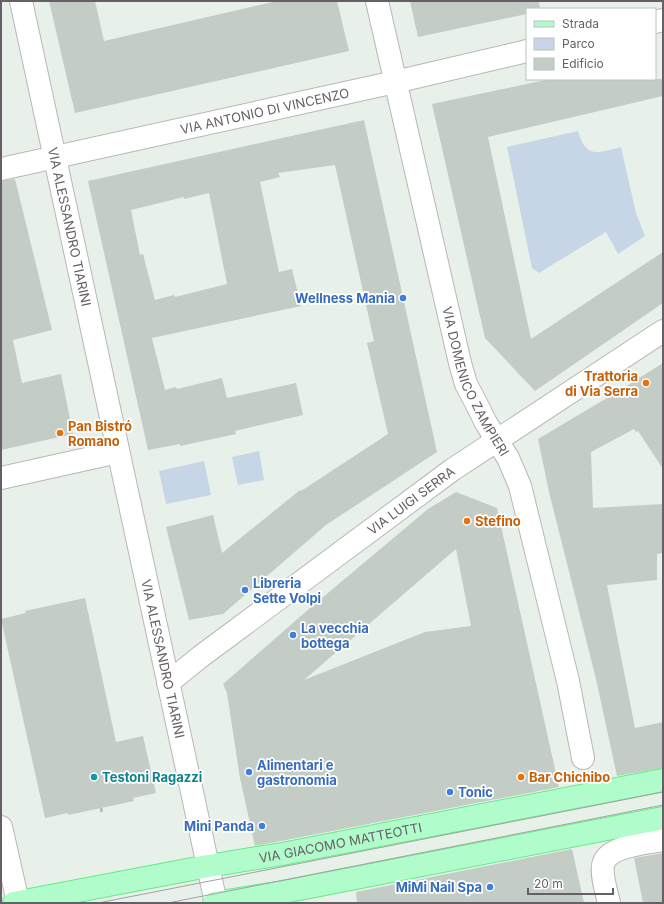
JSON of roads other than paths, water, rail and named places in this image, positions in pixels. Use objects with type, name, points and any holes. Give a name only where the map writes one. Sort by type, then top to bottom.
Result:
[{"type":"main road","name":"VIA GIACOMO MATTEOTTI","points":[[16,903],[208,866],[276,855],[663,780]]},
{"type":"main road","points":[[215,903],[284,892],[663,818]]},
{"type":"street","name":"VIA ALESSANDRO TIARINI","points":[[21,1],[215,903]]},
{"type":"street","name":"VIA DOMENICO ZAMPIERI","points":[[377,1],[460,363],[466,384],[474,401],[508,458],[520,486],[568,681],[583,758]]},
{"type":"street","name":"VIA ANTONIO DI VINCENZO","points":[[1,169],[395,82],[526,51]]},
{"type":"street","name":"VIA LUIGI SERRA","points":[[168,683],[200,657],[452,470],[663,331]]},
{"type":"street","points":[[1,478],[118,452]]},
{"type":"street","name":"VIA GIACOMO MATTEOTTI","points":[[1,827],[16,903]]},
{"type":"street","points":[[609,903],[603,866],[606,858],[618,849],[663,840]]},
{"type":"tram line","points":[[98,903],[663,792]]},
{"type":"tram line","points":[[168,903],[663,805]]},
{"type":"place","name":"Wellness Mania","points":[[403,298]]},
{"type":"place","name":"Trattoria di Via Serra","points":[[646,383]]},
{"type":"place","name":"Pan Bistró Romano","points":[[60,433]]},
{"type":"place","name":"Stefino","points":[[467,521]]},
{"type":"place","name":"Libreria Sette Volpi","points":[[245,590]]},
{"type":"place","name":"La vecchia bottega","points":[[293,635]]},
{"type":"place","name":"Alimentari e gastronomia","points":[[249,772]]},
{"type":"place","name":"Testoni Ragazzi","points":[[94,777]]},
{"type":"place","name":"Bar Chichibo","points":[[521,777]]},
{"type":"place","name":"Tonic","points":[[450,792]]},
{"type":"place","name":"Mini Panda","points":[[262,826]]},
{"type":"place","name":"MiMi Nail Spa","points":[[490,887]]}]
